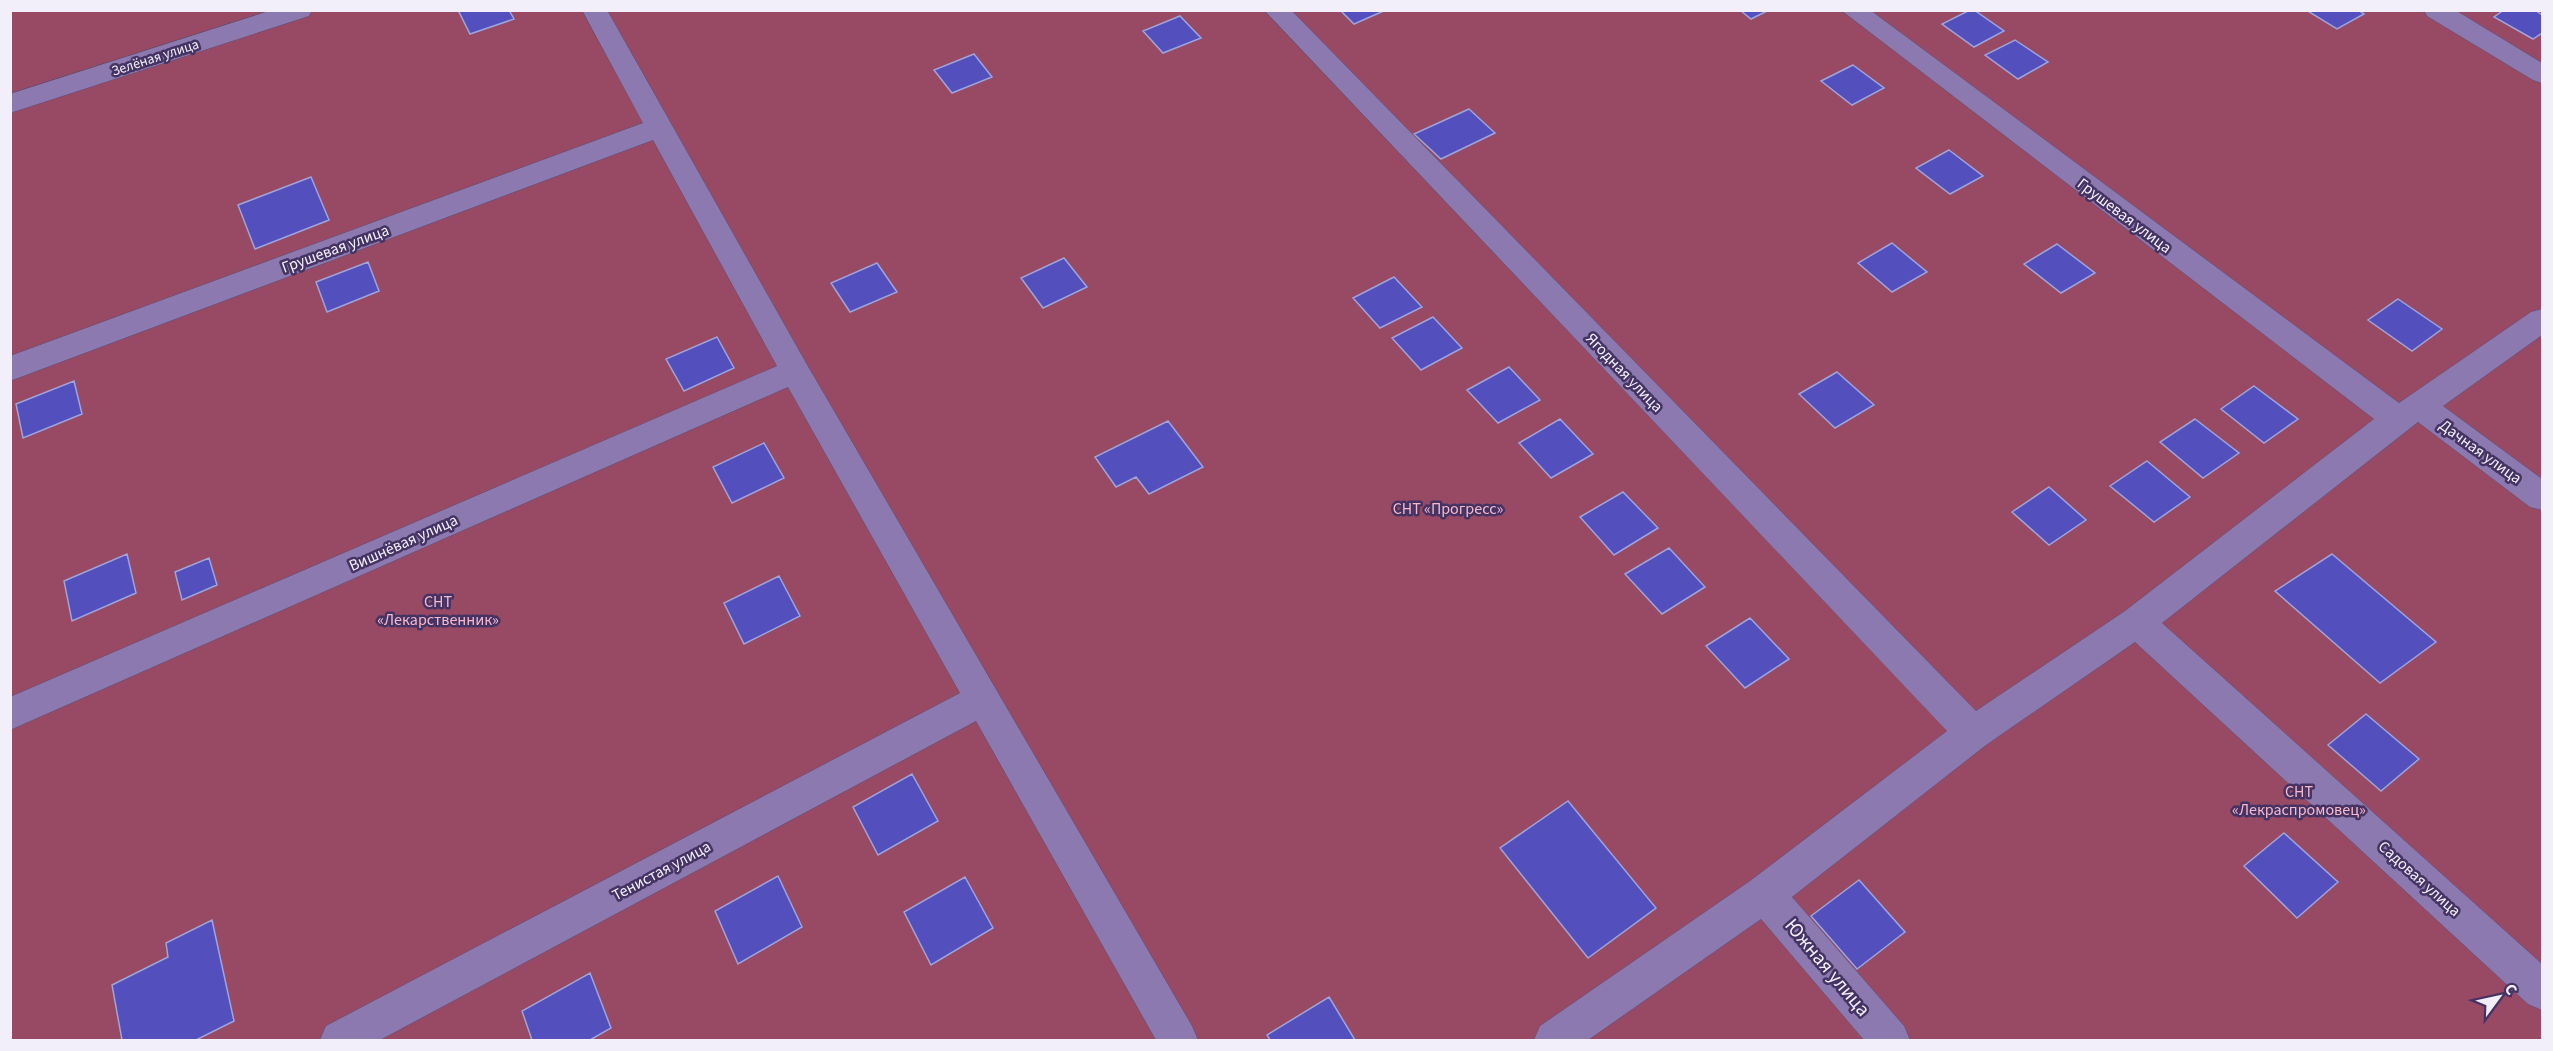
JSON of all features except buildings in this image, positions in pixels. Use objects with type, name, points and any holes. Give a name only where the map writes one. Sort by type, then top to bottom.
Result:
[{"type":"street","name":"Зелёная улица","points":[[10,104],[300,10]]},
{"type":"street","points":[[594,10],[795,371],[1178,1041]]},
{"type":"street","name":"Ягодная улица","points":[[1276,10],[1973,733]]},
{"type":"street","name":"Грушевая улица","points":[[1853,10],[2408,413]]},
{"type":"street","points":[[2436,10],[2542,74]]},
{"type":"street","name":"Грушевая улица","points":[[10,369],[658,127]]},
{"type":"street","points":[[1554,1041],[1764,894],[1973,733],[2137,622],[2408,413],[2542,320]]},
{"type":"street","name":"Вишнёвая улица","points":[[10,714],[795,371]]},
{"type":"street","name":"Дачная улица","points":[[2408,413],[2542,496]]},
{"type":"street","name":"Садовая улица","points":[[2137,622],[2542,990]]},
{"type":"street","name":"Тенистая улица","points":[[340,1041],[983,699]]},
{"type":"street","name":"Южная улица","points":[[1764,894],[1890,1041]]},
{"type":"green space","points":[[10,11],[2542,11],[2542,1040],[11,1040]]},
{"type":"park label","name":"СНТ «Прогресс»","points":[[1448,508]]},
{"type":"park label","name":"СНТ «Лекарственник»","points":[[438,610]]},
{"type":"park label","name":"СНТ «Лекраспромовец»","points":[[2299,800]]}]
